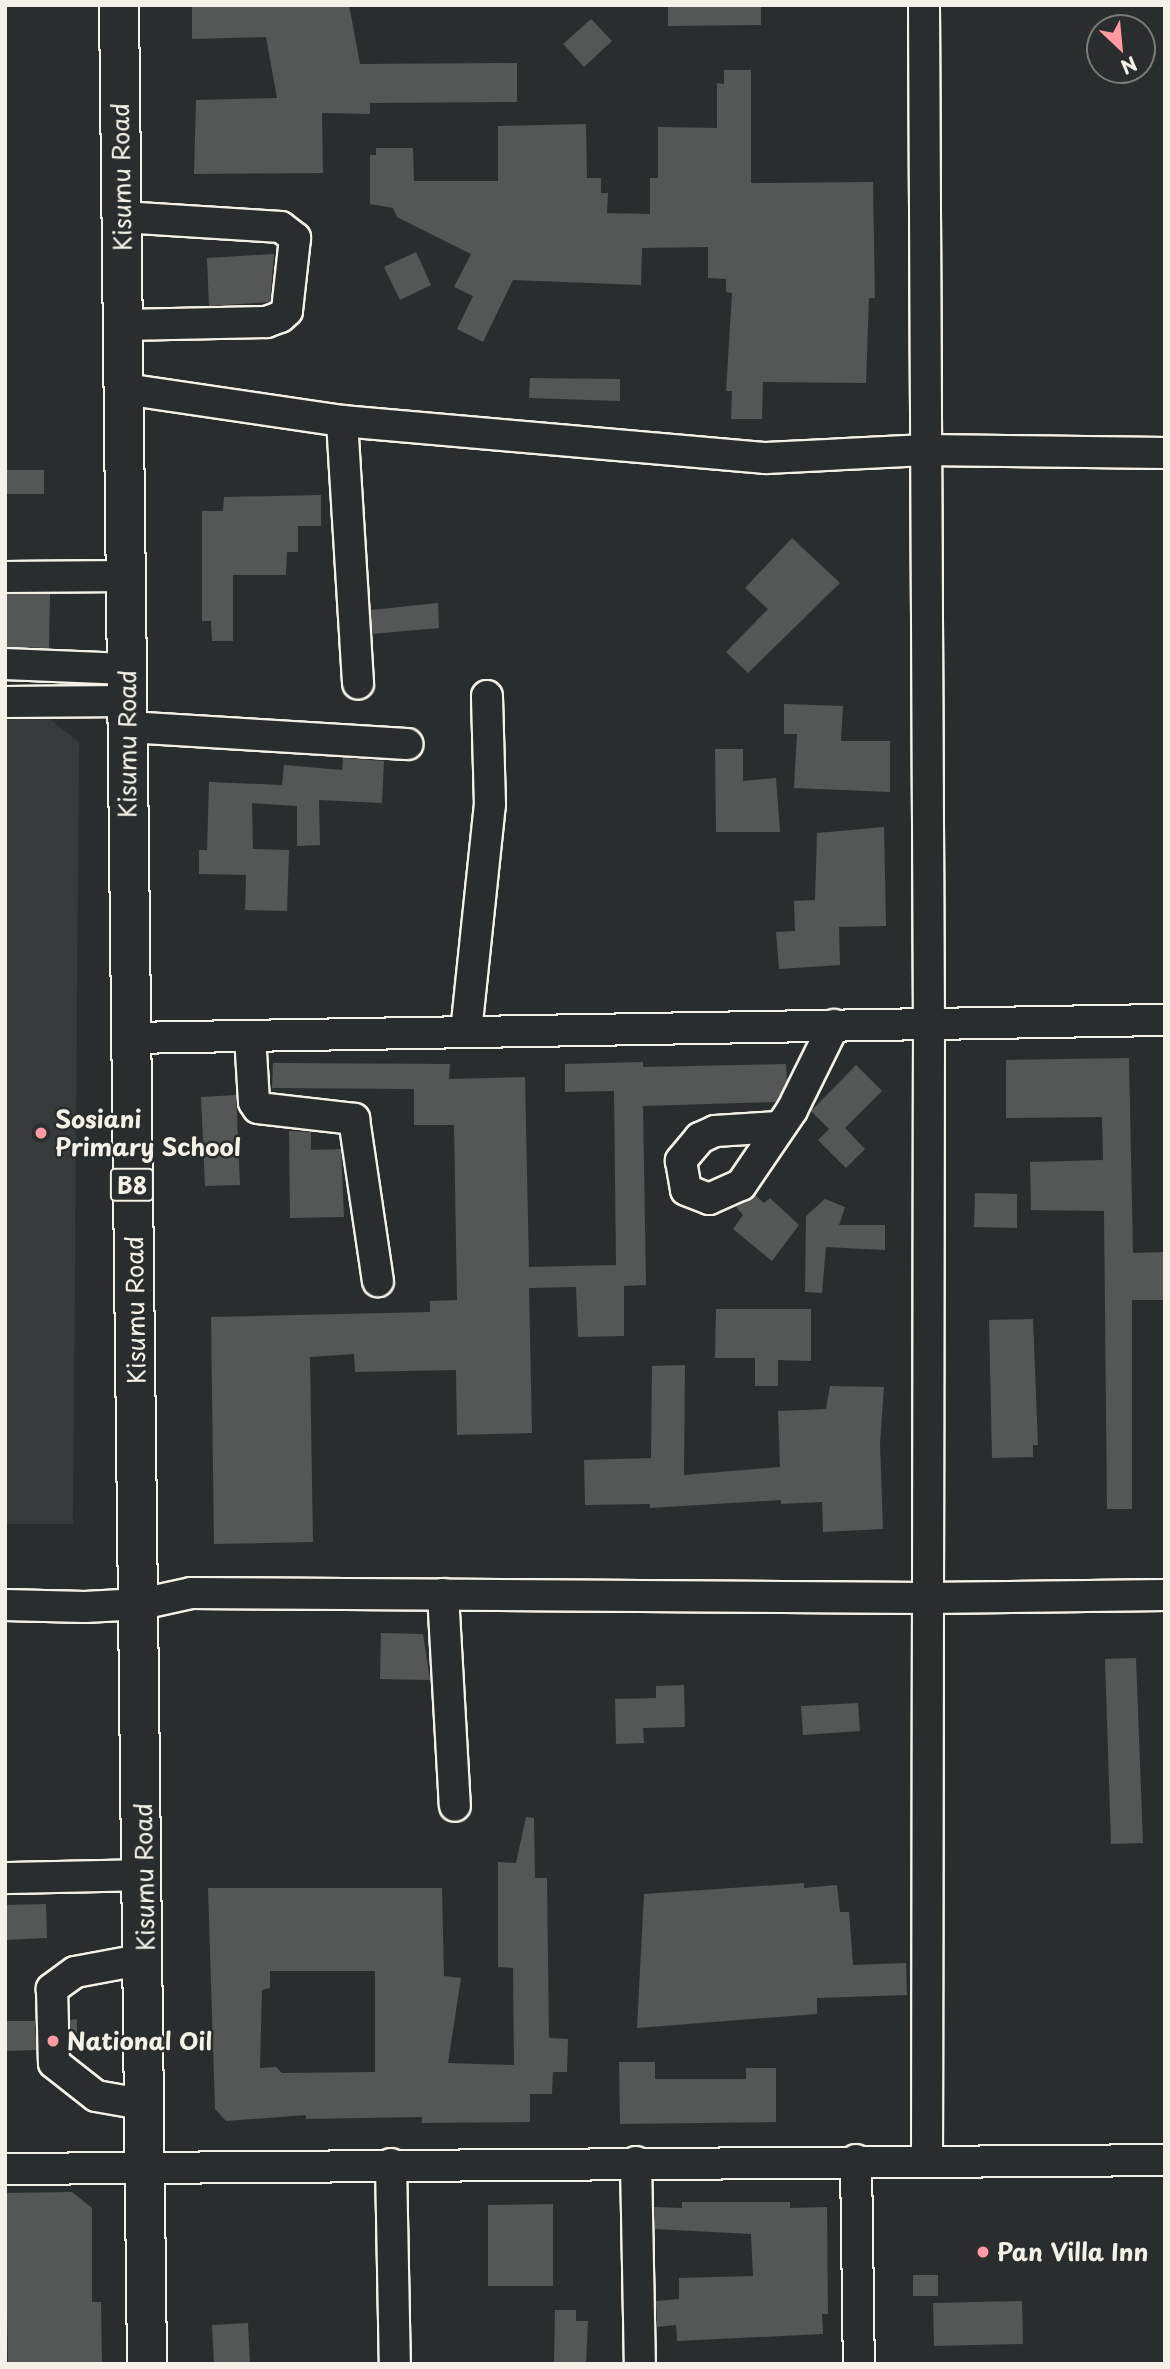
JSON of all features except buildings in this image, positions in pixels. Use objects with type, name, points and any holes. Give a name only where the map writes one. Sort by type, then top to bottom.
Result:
[{"type":"highway","name":"Kisumu Road","points":[[112,6],[122,216],[125,389],[129,1038],[145,1875],[147,2364]]},
{"type":"street","points":[[924,5],[929,1023],[925,1598],[927,2159]]},
{"type":"street","points":[[122,216],[281,227],[295,238],[287,311],[280,317],[266,323],[124,326]]},
{"type":"street","points":[[125,389],[342,421],[766,458],[926,450],[1165,453]]},
{"type":"street","points":[[342,421],[358,684]]},
{"type":"street","points":[[5,577],[126,576]]},
{"type":"street","points":[[5,664],[127,699],[407,744]]},
{"type":"street","points":[[466,1032],[490,805],[487,696]]},
{"type":"street","points":[[5,702],[127,699]]},
{"type":"street","points":[[129,1038],[1165,1020]]},
{"type":"street","points":[[778,1127],[792,1110],[834,1025]]},
{"type":"street","points":[[250,1036],[254,1102],[258,1108],[354,1119],[378,1282]]},
{"type":"street","points":[[5,1605],[141,1604],[191,1593],[925,1598],[1165,1595]]},
{"type":"street","points":[[443,1594],[455,1805]]},
{"type":"street","points":[[5,1878],[145,1875]]},
{"type":"street","points":[[145,1959],[75,1972],[52,1989],[54,2063],[96,2096],[146,2105]]},
{"type":"street","points":[[5,2169],[927,2159],[1165,2160]]},
{"type":"street","points":[[856,2160],[859,2364]]},
{"type":"street","points":[[636,2162],[640,2364]]},
{"type":"street","points":[[391,2164],[395,2364]]},
{"type":"shaded area","name":"Sosiani Primary School","points":[[5,717],[48,718],[79,742],[73,1524],[5,1524]]},
{"type":"place","name":"Sosiani Primary School","points":[[41,1133]]},
{"type":"place","name":"National Oil","points":[[53,2041]]},
{"type":"place","name":"Pan Villa Inn","points":[[983,2252]]}]
